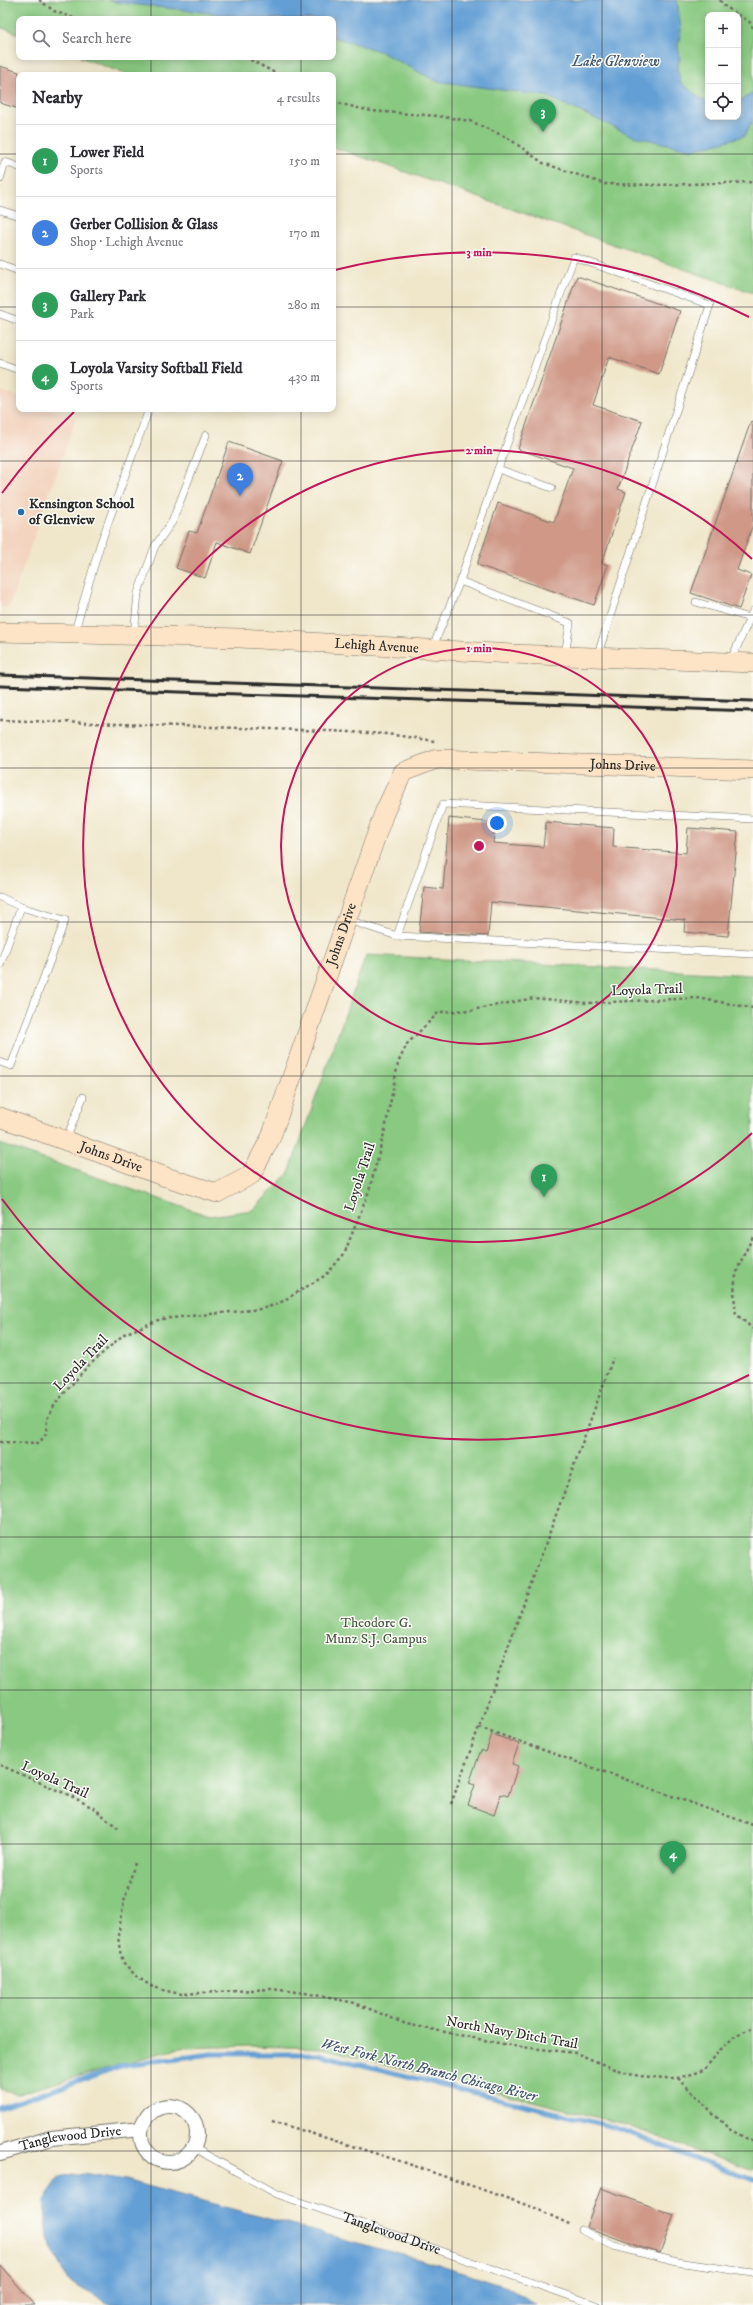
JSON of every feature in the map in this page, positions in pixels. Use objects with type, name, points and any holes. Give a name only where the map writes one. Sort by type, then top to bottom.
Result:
[{"type":"street","name":"Lehigh Avenue","points":[[0,632],[240,638],[564,656],[753,663]]},
{"type":"street","name":"Johns Drive","points":[[0,1117],[166,1177],[217,1193],[251,1175],[271,1137],[384,813],[403,772],[436,759],[753,770]]},
{"type":"street","name":"Tanglewood Drive","points":[[171,2105],[180,2107],[194,2120],[197,2129],[197,2139],[194,2148],[180,2160],[171,2162],[162,2161],[146,2151],[142,2143],[141,2129],[146,2117],[153,2110],[171,2105]]},
{"type":"street","name":"Tanglewood Drive","points":[[0,2153],[51,2138],[141,2129]]},
{"type":"lane","points":[[0,178],[5,162],[16,166]]},
{"type":"lane","points":[[0,210],[16,215]]},
{"type":"lane","points":[[432,649],[460,581],[498,469],[574,257],[710,305],[597,657]]},
{"type":"lane","points":[[0,264],[16,270]]},
{"type":"lane","points":[[0,314],[16,320]]},
{"type":"lane","points":[[0,363],[16,369]]},
{"type":"lane","points":[[74,634],[100,545],[148,412]]},
{"type":"lane","points":[[134,635],[138,593],[155,546],[172,522],[206,435]]},
{"type":"lane","points":[[498,469],[552,488]]},
{"type":"lane","points":[[460,581],[570,623],[564,656]]},
{"type":"lane","points":[[696,602],[750,618]]},
{"type":"lane","points":[[730,662],[753,611]]},
{"type":"lane","points":[[397,936],[443,804],[753,819]]},
{"type":"lane","points":[[0,897],[21,907],[65,920],[11,1066],[0,1062]]},
{"type":"lane","points":[[0,965],[21,907]]},
{"type":"lane","points":[[346,919],[397,936],[753,954]]},
{"type":"lane","points":[[65,1141],[83,1097]]},
{"type":"lane","name":"Tanglewood Drive","points":[[194,2148],[277,2194],[596,2305]]},
{"type":"lane","points":[[580,2230],[614,2246],[677,2262],[753,2273]]},
{"type":"path","points":[[39,0],[54,11],[68,16]]},
{"type":"path","points":[[720,0],[723,5],[751,23],[753,28]]},
{"type":"path","points":[[251,60],[273,72]]},
{"type":"path","points":[[336,103],[371,111],[438,116],[470,121],[508,138],[543,163],[605,184],[657,185],[753,182]]},
{"type":"path","points":[[0,720],[330,731],[387,734],[439,742]]},
{"type":"path","name":"Loyola Trail","points":[[0,1442],[39,1443],[46,1434],[47,1419],[56,1404],[86,1368],[124,1334],[161,1319],[261,1309],[278,1304],[326,1274],[344,1254],[369,1190],[385,1130],[398,1063],[407,1044],[440,1012],[472,1010],[534,998],[587,1003],[697,998],[753,1008]]},
{"type":"path","points":[[753,1237],[735,1275],[734,1297],[736,1314],[753,1329]]},
{"type":"path","points":[[451,1804],[613,1358]]},
{"type":"path","points":[[479,1727],[753,1825]]},
{"type":"path","name":"Loyola Trail","points":[[0,1765],[27,1779],[46,1784],[73,1797],[95,1809],[119,1829]]},
{"type":"path","name":"North Navy Ditch Trail","points":[[135,1863],[124,1901],[118,1936],[123,1962],[136,1976],[151,1986],[182,1994],[253,1989],[305,1993],[355,2003],[406,2024],[506,2045],[576,2053],[614,2070],[639,2076],[678,2078],[704,2070],[720,2050],[735,2036],[753,2027]]},
{"type":"path","points":[[678,2078],[729,2129],[753,2142]]},
{"type":"path","points":[[272,2121],[403,2162],[535,2208],[580,2230]]},
{"type":"shaded area","name":"Kensington School of Glenview","points":[[0,390],[16,396],[16,412],[60,412],[76,418],[9,607],[0,607]]},
{"type":"green space","points":[[0,0],[753,0],[753,293],[336,148],[336,72],[120,72],[88,60],[336,60],[336,16],[16,16],[16,33],[0,27]]},
{"type":"green space","name":"Theodore G. Munz S.J. Campus","points":[[366,955],[753,975],[753,2171],[620,2123],[322,2048],[251,2046],[179,2048],[16,2094],[0,2090],[0,1144],[209,1216],[253,1210],[289,1173]]},
{"type":"water","name":"Lake Glenview","points":[[108,0],[677,0],[681,30],[678,45],[680,58],[677,69],[681,83],[705,101],[705,120],[741,120],[741,100],[753,93],[753,120],[744,136],[693,150],[633,136],[546,96],[436,81],[379,51],[336,38],[336,16],[236,16],[121,3]]},
{"type":"water","points":[[83,2173],[125,2180],[432,2263],[512,2289],[536,2305],[111,2305],[68,2281],[48,2237],[44,2200],[59,2178]]},
{"type":"building","points":[[0,66],[19,72],[16,72],[16,108],[0,103]]},
{"type":"building","points":[[577,276],[680,311],[659,374],[609,357],[593,405],[642,421],[618,489],[626,492],[602,563],[608,565],[594,605],[477,565],[498,503],[554,522],[573,468],[518,449]]},
{"type":"building","points":[[751,421],[753,422],[753,524],[737,570],[751,575],[739,609],[691,593]]},
{"type":"building","points":[[229,442],[283,461],[250,554],[217,542],[205,578],[176,568],[189,531],[197,533]]},
{"type":"building","points":[[449,818],[495,823],[493,843],[543,847],[546,822],[614,828],[613,847],[686,853],[688,828],[738,832],[728,936],[684,932],[685,920],[491,902],[488,936],[419,932],[424,887],[443,889]]},
{"type":"building","points":[[492,1734],[519,1744],[512,1764],[518,1766],[508,1796],[501,1794],[494,1815],[468,1805],[475,1785],[469,1783],[481,1750],[486,1752]]},
{"type":"building","points":[[601,2188],[674,2215],[660,2253],[586,2227]]},
{"type":"building","points":[[0,2265],[35,2305],[0,2305]]},
{"type":"waterway","name":"West Fork North Branch Chicago River","points":[[0,2108],[124,2065],[211,2054],[318,2054],[613,2127],[753,2180]]},
{"type":"railway","points":[[0,675],[753,701]]},
{"type":"railway","points":[[0,686],[753,711]]},
{"type":"place","name":"Gallery Park","points":[[543,132]]},
{"type":"place","name":"Gerber Collision & Glass","points":[[240,496]]},
{"type":"place","name":"Kensington School of Glenview","points":[[21,512]]},
{"type":"place","name":"Lower Field","points":[[544,1197]]},
{"type":"place","name":"Loyola Varsity Softball Field","points":[[673,1874]]}]
